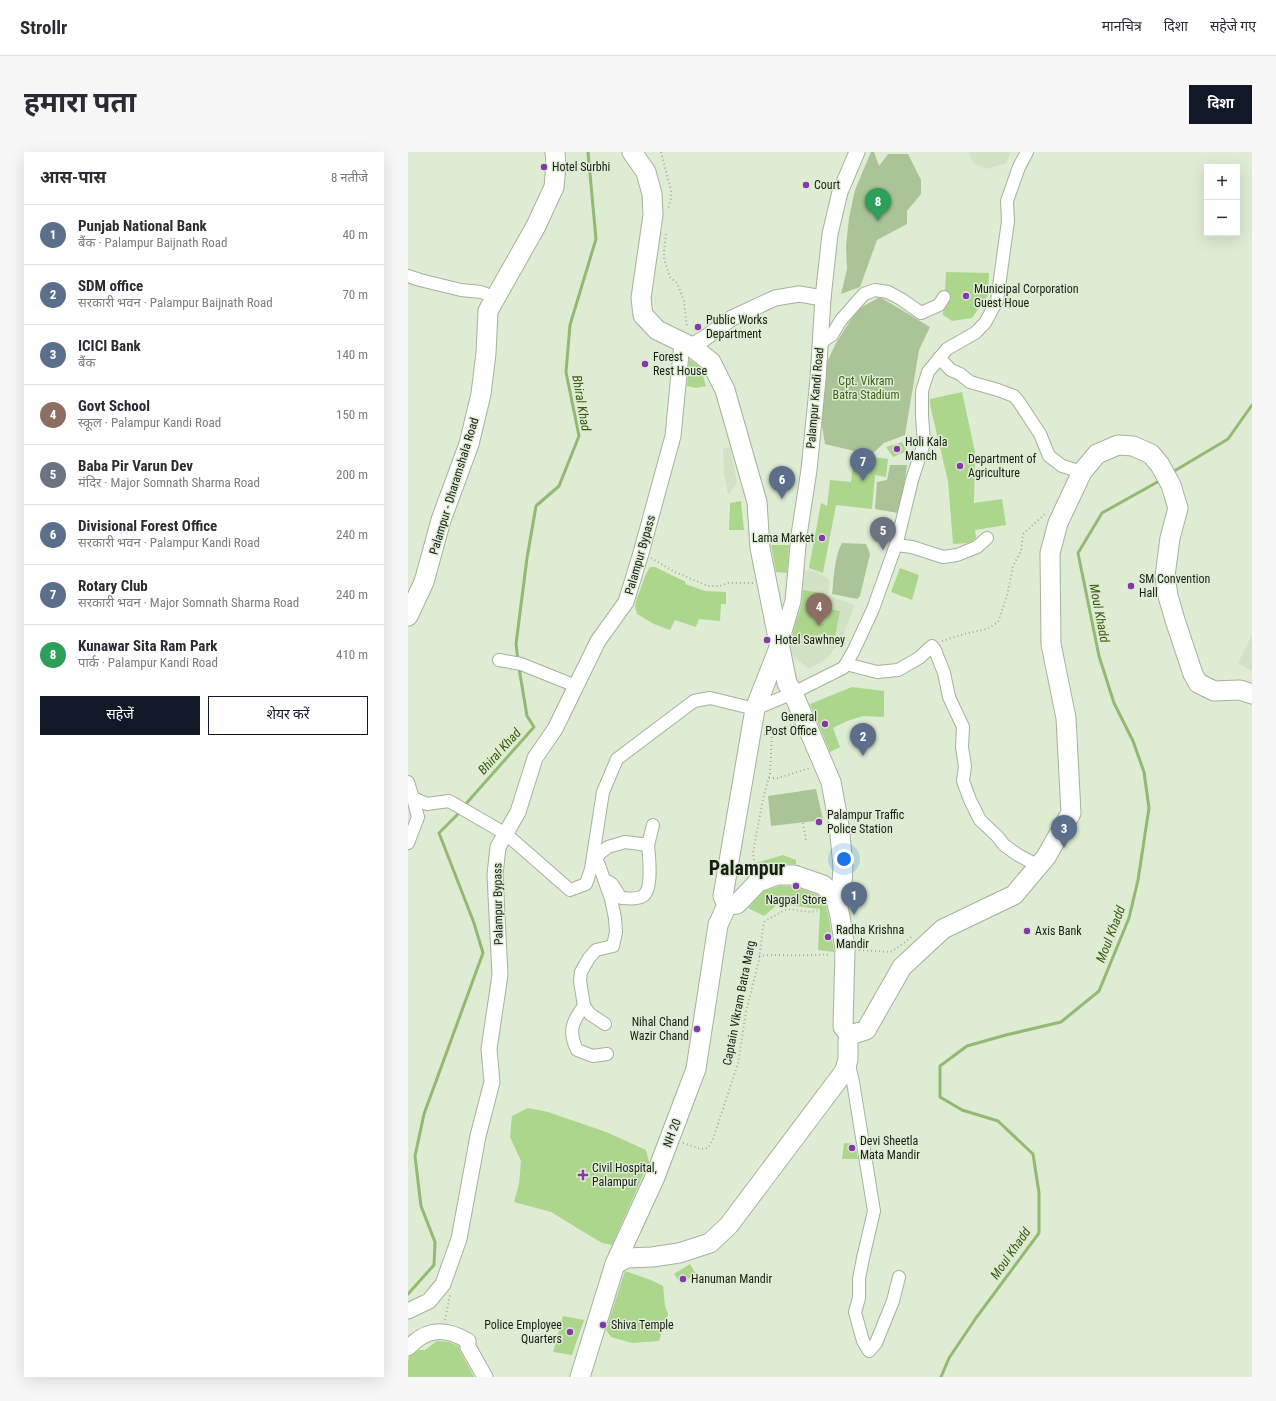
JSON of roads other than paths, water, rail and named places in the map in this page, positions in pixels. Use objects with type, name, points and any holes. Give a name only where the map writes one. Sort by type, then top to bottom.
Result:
[{"type":"main road","name":"Palampur - Dharamshala Road","points":[[408,616],[424,582],[441,520],[469,444],[481,394],[486,353],[488,311],[536,226],[554,187],[556,165],[555,152]]},
{"type":"main road","points":[[632,152],[646,172],[652,194],[653,215],[641,298],[643,315],[656,330],[687,345],[711,362],[725,390],[757,502],[760,548],[787,683],[793,692],[831,782],[839,825],[843,866],[842,884],[832,902]]},
{"type":"main road","points":[[850,1034],[866,1030],[902,967],[943,929],[1014,895],[1046,857],[1071,813],[1066,718],[1051,644],[1050,553],[1058,523],[1082,472],[1097,454],[1118,445],[1133,446],[1151,454],[1160,465],[1171,485],[1178,508],[1170,538],[1165,576],[1168,596],[1181,642],[1193,674],[1198,682],[1214,691],[1240,690],[1252,694]]},
{"type":"main road","points":[[780,645],[755,709],[723,896],[727,905],[737,904],[758,882],[777,875],[794,875],[823,885],[840,916],[845,954],[843,1027],[850,1034]]},
{"type":"main road","name":"NH 20","points":[[580,1377],[615,1264],[655,1178],[696,1069],[718,925],[727,905]]},
{"type":"main road","points":[[615,1264],[627,1258],[652,1257],[679,1253],[710,1243],[729,1225],[844,1072],[848,1060],[848,1041],[850,1034]]},
{"type":"street","name":"Palampur Kandi Road","points":[[780,645],[793,601],[799,535],[810,462],[818,379],[823,298],[830,234],[840,192],[857,152]]},
{"type":"street","points":[[414,798],[427,804],[449,801],[474,815],[506,834],[570,890],[586,884],[594,860],[603,792],[617,759],[694,702],[710,698],[755,709],[843,668],[854,650],[873,609],[896,545],[912,480],[924,443],[922,391],[928,372],[947,349],[975,333],[985,323],[997,301],[1008,221],[1008,201],[1019,167],[1027,152]]},
{"type":"street","points":[[408,276],[461,290],[481,292],[496,298]]},
{"type":"street","points":[[820,343],[832,335],[841,320],[864,294],[875,290],[888,292],[921,312],[938,305],[944,297]]},
{"type":"street","points":[[687,345],[695,344],[732,318],[775,298],[799,294],[823,298]]},
{"type":"street","name":"Palampur Bypass","points":[[408,1311],[429,1302],[443,1284],[459,1239],[478,1136],[492,1082],[489,1049],[500,975],[495,874],[498,847],[518,812],[535,758],[555,730],[598,641],[626,602],[642,551],[673,436],[687,345]]},
{"type":"street","points":[[939,358],[951,370],[960,374],[970,382],[1014,396],[1040,434],[1050,456],[1062,466],[1082,472]]},
{"type":"street","points":[[896,545],[918,549],[943,557],[957,555],[977,547],[987,538]]},
{"type":"street","points":[[846,664],[877,672],[898,670],[919,658],[932,646],[944,673],[949,697],[963,727],[962,747],[965,766],[963,781],[970,800],[980,820],[1004,845],[1031,862],[1035,869]]},
{"type":"street","points":[[499,660],[521,664],[576,686]]},
{"type":"street","points":[[408,782],[414,798],[418,817],[408,844]]},
{"type":"street","points":[[604,879],[612,884],[621,898],[634,899],[644,895],[648,889],[650,873],[648,845],[653,825]]},
{"type":"street","points":[[594,860],[608,847],[620,845],[626,842],[648,845]]},
{"type":"street","points":[[594,860],[599,864],[611,900],[616,932],[613,946],[596,950],[589,958],[581,972],[580,981],[584,1006],[590,1014],[605,1024]]},
{"type":"street","points":[[584,1006],[574,1020],[571,1034],[577,1050],[593,1056],[607,1054]]},
{"type":"street","points":[[848,1060],[874,1211],[863,1258],[859,1280],[859,1298],[855,1312],[863,1341],[868,1351],[876,1343],[893,1301],[899,1277]]},
{"type":"street","points":[[408,1348],[422,1336],[432,1332],[450,1332],[468,1341],[468,1347],[485,1377]]},
{"type":"waterway","name":"Bhiral Khad","points":[[518,660],[516,644],[527,558],[536,506],[559,486],[579,436],[566,372],[570,325],[596,239],[588,152]]},
{"type":"waterway","name":"Moul Khadd","points":[[1171,473],[1228,439],[1252,405]]},
{"type":"waterway","name":"Moul Khadd","points":[[941,1377],[949,1358],[976,1318],[1039,1233],[1039,1193],[1033,1154],[998,1121],[962,1110],[940,1097],[940,1066],[967,1046],[1061,1022],[1099,991],[1129,918],[1138,880],[1149,808],[1144,772],[1133,741],[1114,703],[1099,656],[1078,553],[1102,513],[1161,480]]},
{"type":"waterway","name":"Bhiral Khad","points":[[464,806],[534,727],[527,716],[519,668]]},
{"type":"waterway","name":"Bhiral Khad","points":[[408,1294],[434,1265],[435,1242],[421,1206],[415,1156],[424,1114],[483,953],[474,923],[439,833],[461,811]]},
{"type":"place","name":"Hotel Surbhi","points":[[544,167]]},
{"type":"place","name":"Court","points":[[806,185]]},
{"type":"place","name":"Kunawar Sita Ram Park","points":[[878,221]]},
{"type":"place","name":"Municipal Corporation Guest Houe","points":[[966,296]]},
{"type":"place","name":"Public Works Department","points":[[698,327]]},
{"type":"place","name":"Forest Rest House","points":[[645,364]]},
{"type":"place","name":"Holi Kala Manch","points":[[897,449]]},
{"type":"place","name":"Department of Agriculture","points":[[960,466]]},
{"type":"place","name":"Rotary Club","points":[[863,481]]},
{"type":"place","name":"Divisional Forest Office","points":[[782,499]]},
{"type":"place","name":"Lama Market","points":[[822,538]]},
{"type":"place","name":"Baba Pir Varun Dev","points":[[883,550]]},
{"type":"place","name":"SM Convention Hall","points":[[1131,586]]},
{"type":"place","name":"Govt School","points":[[819,626]]},
{"type":"place","name":"Hotel Sawhney","points":[[767,640]]},
{"type":"place","name":"General Post Office","points":[[825,724]]},
{"type":"place","name":"SDM office","points":[[863,756]]},
{"type":"place","name":"Palampur Traffic Police Station","points":[[819,822]]},
{"type":"place","name":"ICICI Bank","points":[[1064,848]]},
{"type":"place","name":"Nagpal Store","points":[[796,886]]},
{"type":"place","name":"Punjab National Bank","points":[[854,915]]},
{"type":"place","name":"Axis Bank","points":[[1027,931]]},
{"type":"place","name":"Radha Krishna Mandir","points":[[828,937]]},
{"type":"place","name":"Nihal Chand Wazir Chand","points":[[697,1029]]},
{"type":"place","name":"Devi Sheetla Mata Mandir","points":[[852,1148]]},
{"type":"place","name":"Civil Hospital, Palampur","points":[[583,1175]]},
{"type":"place","name":"Hanuman Mandir","points":[[683,1279]]},
{"type":"place","name":"Shiva Temple","points":[[603,1325]]},
{"type":"place","name":"Police Employee Quarters","points":[[570,1332]]},
{"type":"district","name":"Palampur","points":[[747,868]]},
{"type":"park label","name":"Cpt. Vikram Batra Stadium","points":[[866,388]]}]
